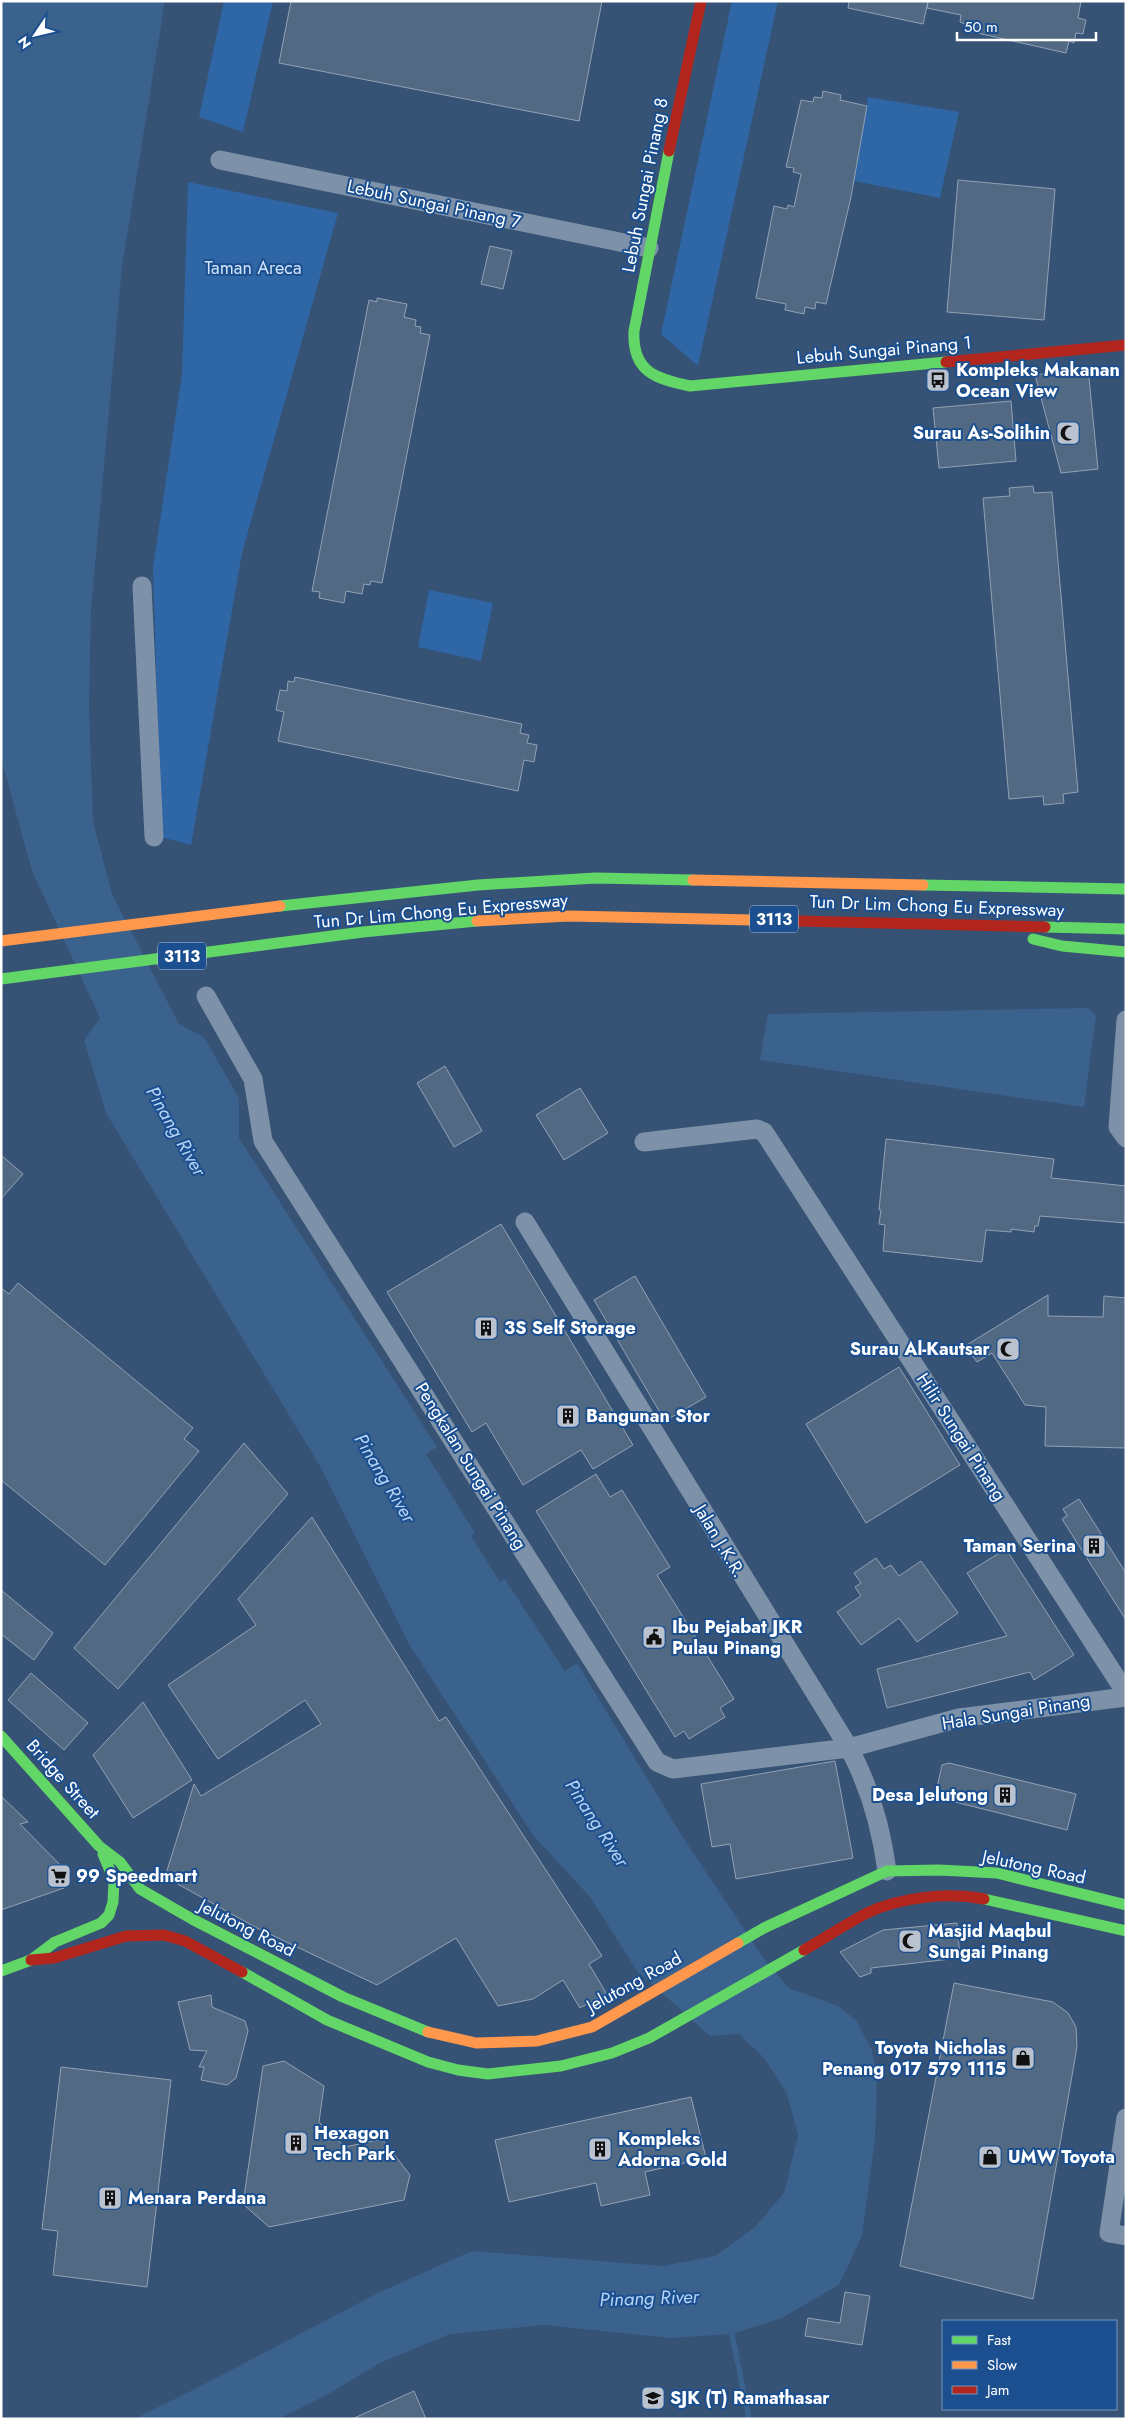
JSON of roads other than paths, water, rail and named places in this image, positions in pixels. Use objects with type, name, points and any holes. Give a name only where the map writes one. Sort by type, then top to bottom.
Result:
[{"type":"main road","name":"Lebuh Sungai Pinang 8","points":[[648,373],[636,356],[634,334],[649,248],[701,1]]},
{"type":"main road","name":"Lebuh Sungai Pinang 1","points":[[648,373],[664,382],[690,386],[1126,345]]},
{"type":"main road","points":[[978,887],[1086,876]]},
{"type":"main road","name":"Tun Dr Lim Chong Eu Expressway","points":[[1,940],[357,896],[478,884],[596,878],[1126,889]]},
{"type":"main road","name":"Tun Dr Lim Chong Eu Expressway","points":[[1,979],[363,932],[467,922],[569,916],[1126,929]]},
{"type":"main road","points":[[978,925],[1062,946],[1126,952]]},
{"type":"main road","name":"Bridge Street","points":[[1,1736],[99,1846]]},
{"type":"main road","points":[[31,1960],[54,1942],[101,1923],[108,1915],[114,1902],[114,1880],[99,1846]]},
{"type":"main road","name":"Jelutong Road","points":[[99,1846],[120,1862],[140,1889],[153,1898],[343,1997],[433,2034],[476,2043],[537,2041],[592,2027],[764,1928],[888,1871],[939,1870],[997,1873],[1126,1905]]},
{"type":"main road","points":[[1,1971],[31,1960],[54,1958],[126,1936],[164,1935],[185,1941],[327,2020],[428,2062],[458,2070],[488,2074],[561,2066],[612,2053],[650,2038],[868,1913],[892,1904],[924,1898],[967,1896],[1013,1904],[1126,1931]]},
{"type":"street","name":"Lebuh Sungai Pinang 7","points":[[220,160],[649,248]]},
{"type":"street","points":[[142,586],[154,837]]},
{"type":"street","name":"Pengkalan Sungai Pinang","points":[[206,996],[253,1079],[263,1141],[657,1762],[673,1769],[849,1748]]},
{"type":"street","points":[[1126,1020],[1118,1127],[1126,1138]]},
{"type":"street","name":"Hilir Sungai Pinang","points":[[644,1142],[757,1130],[764,1132],[1126,1693]]},
{"type":"street","name":"Jalan J.K.R.","points":[[525,1222],[849,1748],[864,1775],[876,1809],[888,1871]]},
{"type":"street","name":"Hala Sungai Pinang","points":[[849,1748],[959,1718],[1126,1697]]},
{"type":"street","points":[[1117,2235],[1126,2118]]},
{"type":"water","name":"Pinang River","points":[[1,1],[165,1],[122,267],[91,610],[89,706],[93,821],[112,894],[179,1024],[204,1037],[239,1098],[239,1138],[437,1447],[426,1454],[565,1671],[577,1663],[684,1839],[766,1962],[789,1988],[838,2006],[856,2020],[872,2050],[877,2082],[875,2139],[862,2236],[839,2285],[782,2318],[732,2334],[670,2338],[544,2325],[450,2334],[380,2363],[325,2396],[279,2419],[134,2419],[378,2293],[472,2251],[662,2266],[715,2256],[755,2227],[784,2193],[798,2135],[787,2094],[765,2059],[739,2034],[710,2036],[637,1971],[590,1897],[533,1835],[409,1644],[321,1468],[106,1113],[84,1040],[100,1018],[32,871],[1,758]]},
{"type":"water","points":[[1088,1008],[1096,1016],[1084,1107],[760,1060],[768,1014]]},
{"type":"waterway","points":[[732,2334],[749,2419]]},
{"type":"place","name":"Kompleks Makanan Ocean View","points":[[938,380]]},
{"type":"place","name":"Surau As-Solihin","points":[[1068,433]]},
{"type":"place","name":"3S Self Storage","points":[[486,1328]]},
{"type":"place","name":"Surau Al-Kautsar","points":[[1008,1349]]},
{"type":"place","name":"Bangunan Stor","points":[[568,1416]]},
{"type":"place","name":"Taman Serina","points":[[1094,1546]]},
{"type":"place","name":"Ibu Pejabat JKR Pulau Pinang","points":[[654,1637]]},
{"type":"place","name":"Desa Jelutong","points":[[1005,1795]]},
{"type":"place","name":"99 Speedmart","points":[[59,1876]]},
{"type":"place","name":"Masjid Maqbul Sungai Pinang","points":[[910,1941]]},
{"type":"place","name":"Toyota Nicholas Penang 017 579 1115","points":[[1023,2058]]},
{"type":"place","name":"Hexagon Tech Park","points":[[296,2143]]},
{"type":"place","name":"Kompleks Adorna Gold","points":[[600,2149]]},
{"type":"place","name":"UMW Toyota","points":[[990,2157]]},
{"type":"place","name":"Menara Perdana","points":[[110,2198]]},
{"type":"place","name":"SJK (T) Ramathasar","points":[[653,2398]]},
{"type":"park label","name":"Taman Areca","points":[[253,268]]}]
